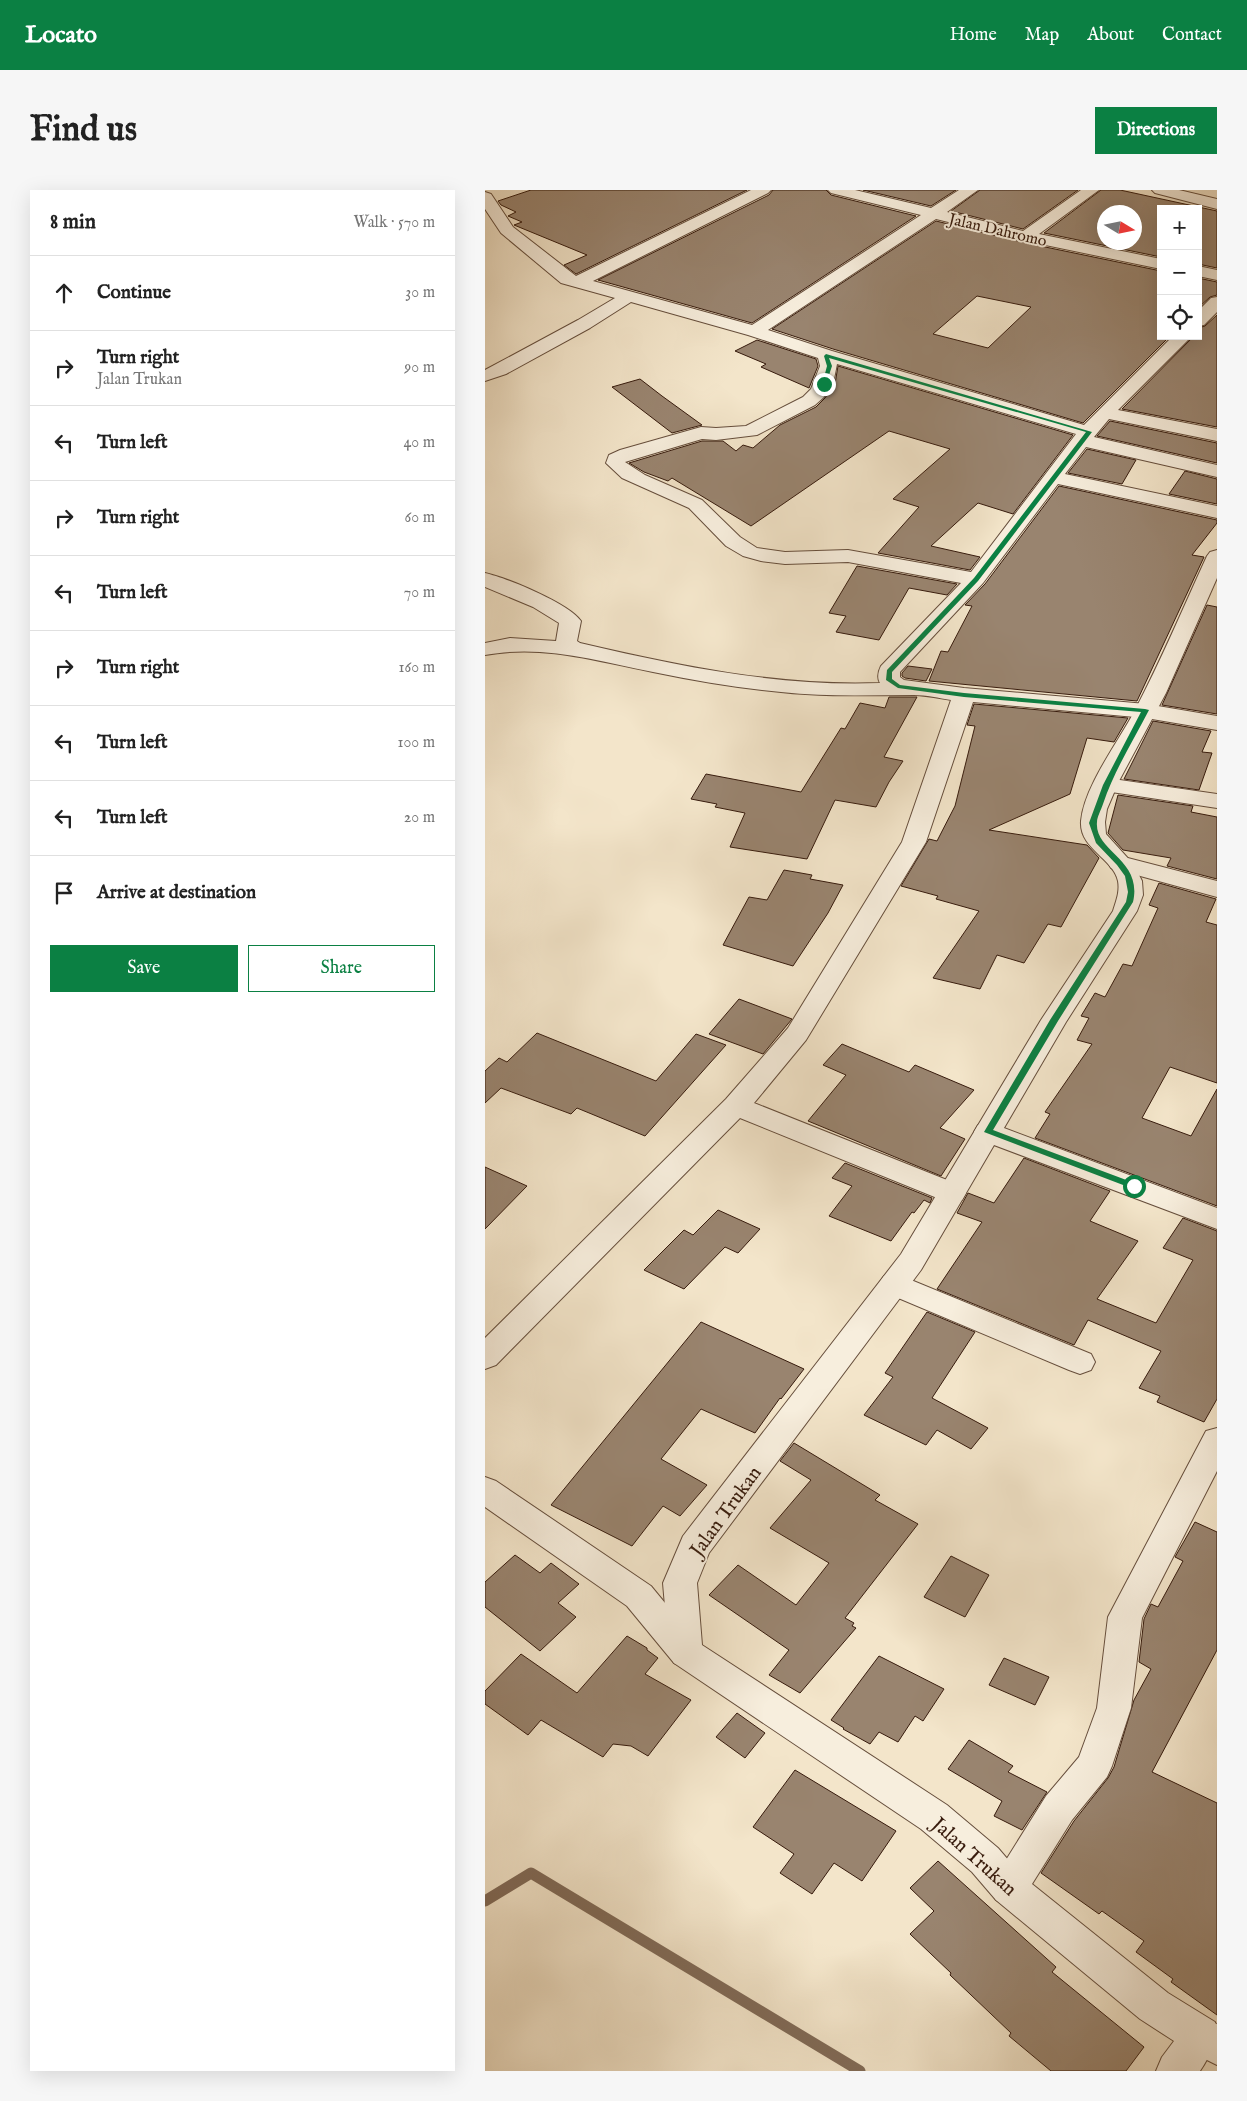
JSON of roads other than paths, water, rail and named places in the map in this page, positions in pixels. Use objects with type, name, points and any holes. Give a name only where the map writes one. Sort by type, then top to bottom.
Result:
[{"type":"street","points":[[578,282],[763,190]]},
{"type":"street","name":"Jalan Dahromo","points":[[836,190],[1025,236],[1157,263]]},
{"type":"street","points":[[754,331],[970,190]]},
{"type":"street","points":[[1025,236],[1091,190]]},
{"type":"street","points":[[1160,190],[1217,204]]},
{"type":"street","points":[[485,197],[507,230],[567,279],[754,331],[826,356],[1085,436],[1217,471]]},
{"type":"street","points":[[1202,273],[1217,275]]},
{"type":"street","points":[[485,376],[525,357],[628,297]]},
{"type":"street","points":[[1202,317],[1217,302]]},
{"type":"street","points":[[1179,340],[1105,413],[1085,436],[976,579],[889,671],[889,680],[898,686],[964,695],[1145,710],[1217,723]]},
{"type":"street","points":[[826,356],[829,366],[824,384],[809,401],[750,431],[724,434],[701,433],[627,454],[616,459],[618,467],[633,476],[688,499],[700,507],[739,546],[759,555],[796,558],[846,556],[976,579]]},
{"type":"street","points":[[1105,413],[1217,435]]},
{"type":"street","points":[[1053,477],[1217,512]]},
{"type":"street","points":[[1217,556],[1145,710],[1106,785],[1093,823],[1099,843],[1120,863],[1217,889]]},
{"type":"street","points":[[485,579],[563,615],[570,621],[566,644],[573,648]]},
{"type":"street","points":[[485,630],[510,644]]},
{"type":"street","points":[[485,649],[510,644],[573,648],[626,661],[703,675],[761,682],[864,691],[920,689]]},
{"type":"street","points":[[485,1357],[736,1106],[797,1034],[914,842],[964,695]]},
{"type":"street","points":[[1106,785],[1217,800]]},
{"type":"street","name":"Jalan Trukan","points":[[1120,863],[1129,876],[1132,892],[1125,911],[1054,1020],[911,1262],[695,1546],[680,1583],[686,1653],[934,1817],[985,1860],[1009,1888],[1154,2006],[1209,2041],[1177,2071]]},
{"type":"street","points":[[736,1106],[952,1192]]},
{"type":"street","points":[[988,1132],[1217,1219]]},
{"type":"street","points":[[894,1284],[1080,1362]]},
{"type":"street","points":[[1009,1888],[1059,1808],[1094,1766],[1114,1708],[1125,1617],[1217,1440]]},
{"type":"street","points":[[485,1490],[639,1596],[686,1653]]},
{"type":"waterway","points":[[485,1901],[531,1873],[860,2071]]}]
